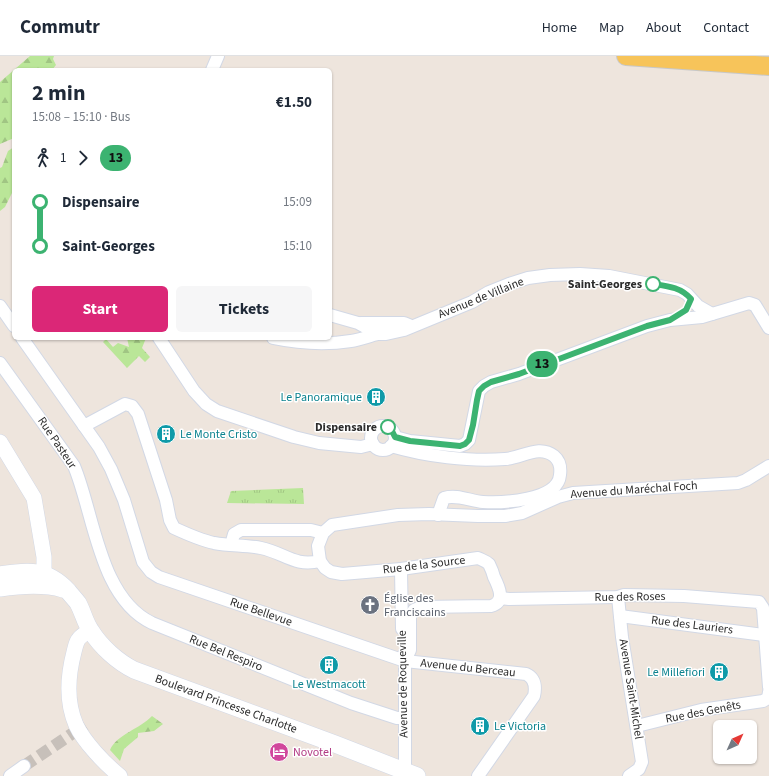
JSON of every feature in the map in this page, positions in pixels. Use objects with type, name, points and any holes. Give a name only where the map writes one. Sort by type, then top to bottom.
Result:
[{"type":"main road","points":[[626,56],[769,66]]},
{"type":"main road","points":[[0,575],[27,572],[44,574]]},
{"type":"main road","name":"Boulevard Princesse Charlotte","points":[[44,574],[53,578],[77,602],[90,630],[124,665],[335,744],[409,774]]},
{"type":"main road","points":[[0,588],[45,586],[55,587],[67,591]]},
{"type":"street","points":[[213,68],[217,62],[218,56]]},
{"type":"street","name":"Avenue de Villaine","points":[[281,340],[289,342],[326,343],[351,341],[378,334],[386,334],[404,330],[412,325],[472,302],[489,292],[509,284],[528,278],[550,275],[580,274],[609,276],[680,290],[698,306],[712,314]]},
{"type":"street","points":[[670,320],[686,310],[691,299]]},
{"type":"street","points":[[393,442],[391,429],[384,426],[380,426],[372,433],[371,437],[373,444],[382,450],[393,442],[410,441],[460,446],[465,444],[469,440],[473,425],[479,391],[484,386],[491,382],[519,374],[647,326],[670,320],[702,317],[749,303],[755,304],[769,328]]},
{"type":"street","points":[[0,306],[12,323]]},
{"type":"street","points":[[332,316],[358,323],[378,334]]},
{"type":"street","points":[[358,323],[362,331],[362,336],[358,339]]},
{"type":"street","name":"Avenue de Villaine","points":[[358,323],[404,323],[412,325]]},
{"type":"street","name":"Rue Bellevue","points":[[23,340],[99,447],[111,469],[124,500],[143,562],[151,572],[158,577],[405,661]]},
{"type":"street","points":[[160,340],[194,391],[206,404],[217,411],[312,442],[361,447],[373,444]]},
{"type":"street","name":"Rue Pasteur","points":[[0,363],[74,466],[94,533]]},
{"type":"street","points":[[84,426],[121,405],[125,404],[132,406],[138,414],[166,500],[170,520],[174,528],[199,539],[215,543],[260,548],[276,552],[289,559],[303,563],[320,561],[318,546],[327,529]]},
{"type":"street","points":[[0,442],[34,498],[44,557],[44,574]]},
{"type":"street","points":[[393,442],[408,451],[466,459],[507,459],[536,451],[549,452],[556,458],[561,466],[560,478],[557,485],[549,492],[520,500],[481,502],[450,496],[444,498],[438,514]]},
{"type":"street","name":"Avenue du Maréchal Foch","points":[[231,544],[234,534],[241,530],[327,529],[398,515],[438,514],[505,516],[522,513],[558,497],[573,493],[738,483],[746,480],[769,466]]},
{"type":"street","points":[[478,516],[481,502]]},
{"type":"street","name":"Rue Bel Respiro","points":[[94,533],[113,582],[135,612],[146,620],[351,702],[397,718],[404,718]]},
{"type":"street","name":"Rue de la Source","points":[[320,561],[325,568],[331,572],[342,574],[401,569],[478,558],[489,564],[500,594]]},
{"type":"street","name":"Avenue de Roqueville","points":[[401,569],[402,646],[405,661],[404,718],[409,774]]},
{"type":"street","points":[[405,661],[410,650],[410,616],[414,610],[420,608],[491,606],[496,605],[500,594]]},
{"type":"street","name":"Rue des Roses","points":[[500,594],[509,599],[624,595],[684,596],[759,602],[763,608],[764,635]]},
{"type":"street","name":"Avenue Saint-Michel","points":[[618,596],[630,692],[642,762],[639,769],[629,776]]},
{"type":"street","name":"Rue des Lauriers","points":[[620,616],[764,635]]},
{"type":"street","points":[[90,630],[77,641],[69,675],[69,687],[73,714],[76,725],[88,743],[98,756],[120,776]]},
{"type":"street","points":[[764,635],[769,692]]},
{"type":"street","name":"Avenue du Berceau","points":[[405,661],[526,674],[532,678],[536,690],[534,696],[478,776]]},
{"type":"street","name":"Rue des Genêts","points":[[637,726],[701,710],[763,701],[769,692]]},
{"type":"street","points":[[10,776],[24,766]]},
{"type":"green space","points":[[30,56],[54,56],[53,59],[56,65],[54,68],[16,68]]},
{"type":"green space","points":[[12,72],[12,139],[0,144],[0,82]]},
{"type":"green space","points":[[12,148],[12,193],[5,207],[0,211],[0,168],[2,167],[8,151]]},
{"type":"green space","points":[[107,340],[113,347],[118,343],[129,347],[127,340],[145,340],[142,348],[150,357],[145,362],[139,356],[127,368],[103,342]]},
{"type":"green space","points":[[303,488],[304,504],[227,503],[231,491]]},
{"type":"green space","points":[[152,716],[163,724],[154,731],[138,733],[138,737],[124,749],[120,761],[110,750],[113,744]]},
{"type":"tunnel","points":[[24,766],[85,725]]},
{"type":"bus line","name":"13","points":[[388,427],[394,433],[395,437],[410,441],[446,446],[460,446],[465,444],[469,440],[473,425],[479,391],[484,386],[491,382],[519,374],[647,326],[670,320],[686,310],[691,299],[687,294],[668,286],[653,284]]},
{"type":"place","name":"Saint-Georges","points":[[653,284]]},
{"type":"place","name":"Le Panoramique","points":[[376,397]]},
{"type":"place","name":"Dispensaire","points":[[388,427]]},
{"type":"place","name":"Le Monte Cristo","points":[[166,434]]},
{"type":"place","name":"Église des Franciscains","points":[[370,605]]},
{"type":"place","name":"Le Westmacott","points":[[329,665]]},
{"type":"place","name":"Le Millefiori","points":[[719,672]]},
{"type":"place","name":"Le Victoria","points":[[480,726]]},
{"type":"place","name":"Novotel","points":[[279,752]]}]
